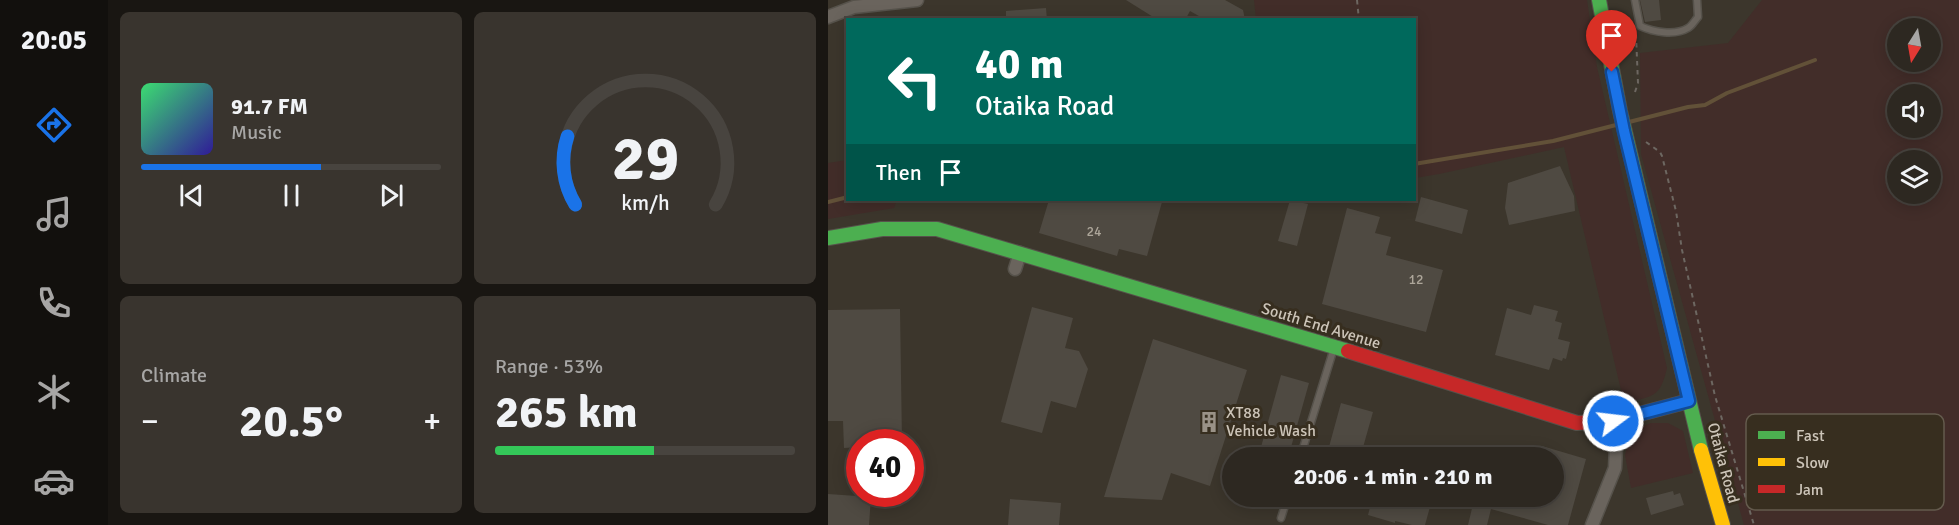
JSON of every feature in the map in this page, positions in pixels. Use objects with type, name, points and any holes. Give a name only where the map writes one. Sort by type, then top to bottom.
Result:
[{"type":"main road","name":"Otaika Road","points":[[1599,0],[1624,131],[1691,405],[1696,434],[1723,525]]},
{"type":"main road","name":"South End Avenue","points":[[828,238],[877,228],[910,226],[937,229],[1335,347],[1577,423],[1613,421],[1691,405]]},
{"type":"main road","name":"Otaika Road","points":[[1691,405],[1707,426],[1735,525]]},
{"type":"street","points":[[828,17],[854,7],[917,0]]},
{"type":"street","points":[[1015,269],[1020,253]]},
{"type":"street","points":[[1592,525],[1615,468],[1616,447],[1613,421]]},
{"type":"lane","points":[[1635,0],[1640,26],[1648,30],[1669,32],[1688,28],[1698,17],[1697,0]]},
{"type":"lane","points":[[1303,447],[1335,347]]},
{"type":"lane","points":[[1281,518],[1284,507]]},
{"type":"path","points":[[1357,0],[1359,18]]},
{"type":"path","points":[[1632,99],[1638,83],[1636,33]]},
{"type":"path","points":[[1643,140],[1662,156],[1676,211],[1682,250],[1715,396],[1746,497]]},
{"type":"path","points":[[1750,510],[1754,525]]},
{"type":"shaded area","points":[[1254,0],[1587,0],[1597,67],[1667,368],[1658,391],[1648,397],[1624,403],[1564,147],[1416,178],[1416,18],[1256,18]]},
{"type":"shaded area","points":[[1762,0],[1959,0],[1959,525],[1744,525],[1641,154],[1640,53],[1728,43]]},
{"type":"shaded area","points":[[846,160],[846,201],[897,201],[894,208],[828,219],[828,163]]},
{"type":"shaded area","points":[[1651,423],[1668,423],[1683,431],[1693,473],[1631,488],[1625,455],[1631,431]]},
{"type":"building","points":[[1126,0],[1225,0],[1243,10],[1245,18],[1202,18],[1190,11],[1186,18],[1155,18]]},
{"type":"building","points":[[1640,0],[1659,0],[1661,20],[1645,22]]},
{"type":"building","points":[[1046,8],[1047,18],[1006,18],[1006,11]]},
{"type":"building","points":[[1560,166],[1574,196],[1575,211],[1509,225],[1505,208],[1508,183]]},
{"type":"building","points":[[1421,197],[1468,210],[1462,234],[1415,221]]},
{"type":"building","points":[[1049,201],[1162,202],[1147,256],[1119,249],[1117,256],[1039,233]]},
{"type":"building","points":[[1290,201],[1308,204],[1297,246],[1278,241]]},
{"type":"building","points":[[1347,208],[1380,217],[1375,233],[1391,237],[1386,255],[1443,270],[1426,332],[1322,304]]},
{"type":"building","points":[[1534,305],[1558,311],[1555,321],[1562,323],[1558,339],[1570,342],[1566,359],[1563,358],[1562,361],[1553,358],[1549,370],[1495,355],[1507,308],[1531,315]]},
{"type":"building","points":[[1032,307],[1073,318],[1065,348],[1079,351],[1088,369],[1076,408],[1051,401],[1042,433],[1001,422]]},
{"type":"building","points":[[900,309],[902,429],[846,429],[846,448],[844,448],[843,421],[828,421],[828,310]]},
{"type":"building","points":[[1153,339],[1247,370],[1210,486],[1171,473],[1162,500],[1104,497]]},
{"type":"building","points":[[1281,375],[1309,383],[1291,447],[1261,447]]},
{"type":"building","points":[[1341,403],[1373,412],[1363,447],[1329,447]]},
{"type":"building","points":[[1564,452],[1586,459],[1568,525],[1548,525],[1491,509],[1487,525],[1468,525],[1472,507],[1564,507]]},
{"type":"building","points":[[1673,491],[1674,495],[1680,493],[1684,505],[1651,515],[1646,498]]},
{"type":"building","points":[[828,494],[846,495],[846,507],[870,507],[869,525],[828,525]]},
{"type":"building","points":[[1010,499],[1061,503],[1059,525],[1008,525]]},
{"type":"building","points":[[1370,507],[1430,507],[1425,525],[1395,521],[1395,523],[1368,515]]},
{"type":"waterway","points":[[1629,122],[1705,105],[1727,93],[1815,60]]},
{"type":"waterway","points":[[1416,164],[1553,141],[1616,125]]},
{"type":"waterway","points":[[828,202],[846,198]]},
{"type":"traffic: fast","points":[[1599,0],[1620,111],[1701,450]]},
{"type":"traffic: fast","points":[[828,238],[882,229],[937,229],[1348,351]]},
{"type":"traffic: slow","points":[[1701,450],[1723,525]]},
{"type":"traffic: jam","points":[[1348,351],[1577,423],[1613,421],[1689,401]]},
{"type":"place","name":"XT88 Vehicle Wash","points":[[1209,422]]},
{"type":"route","points":[[1612,72],[1689,401],[1613,421]]}]
